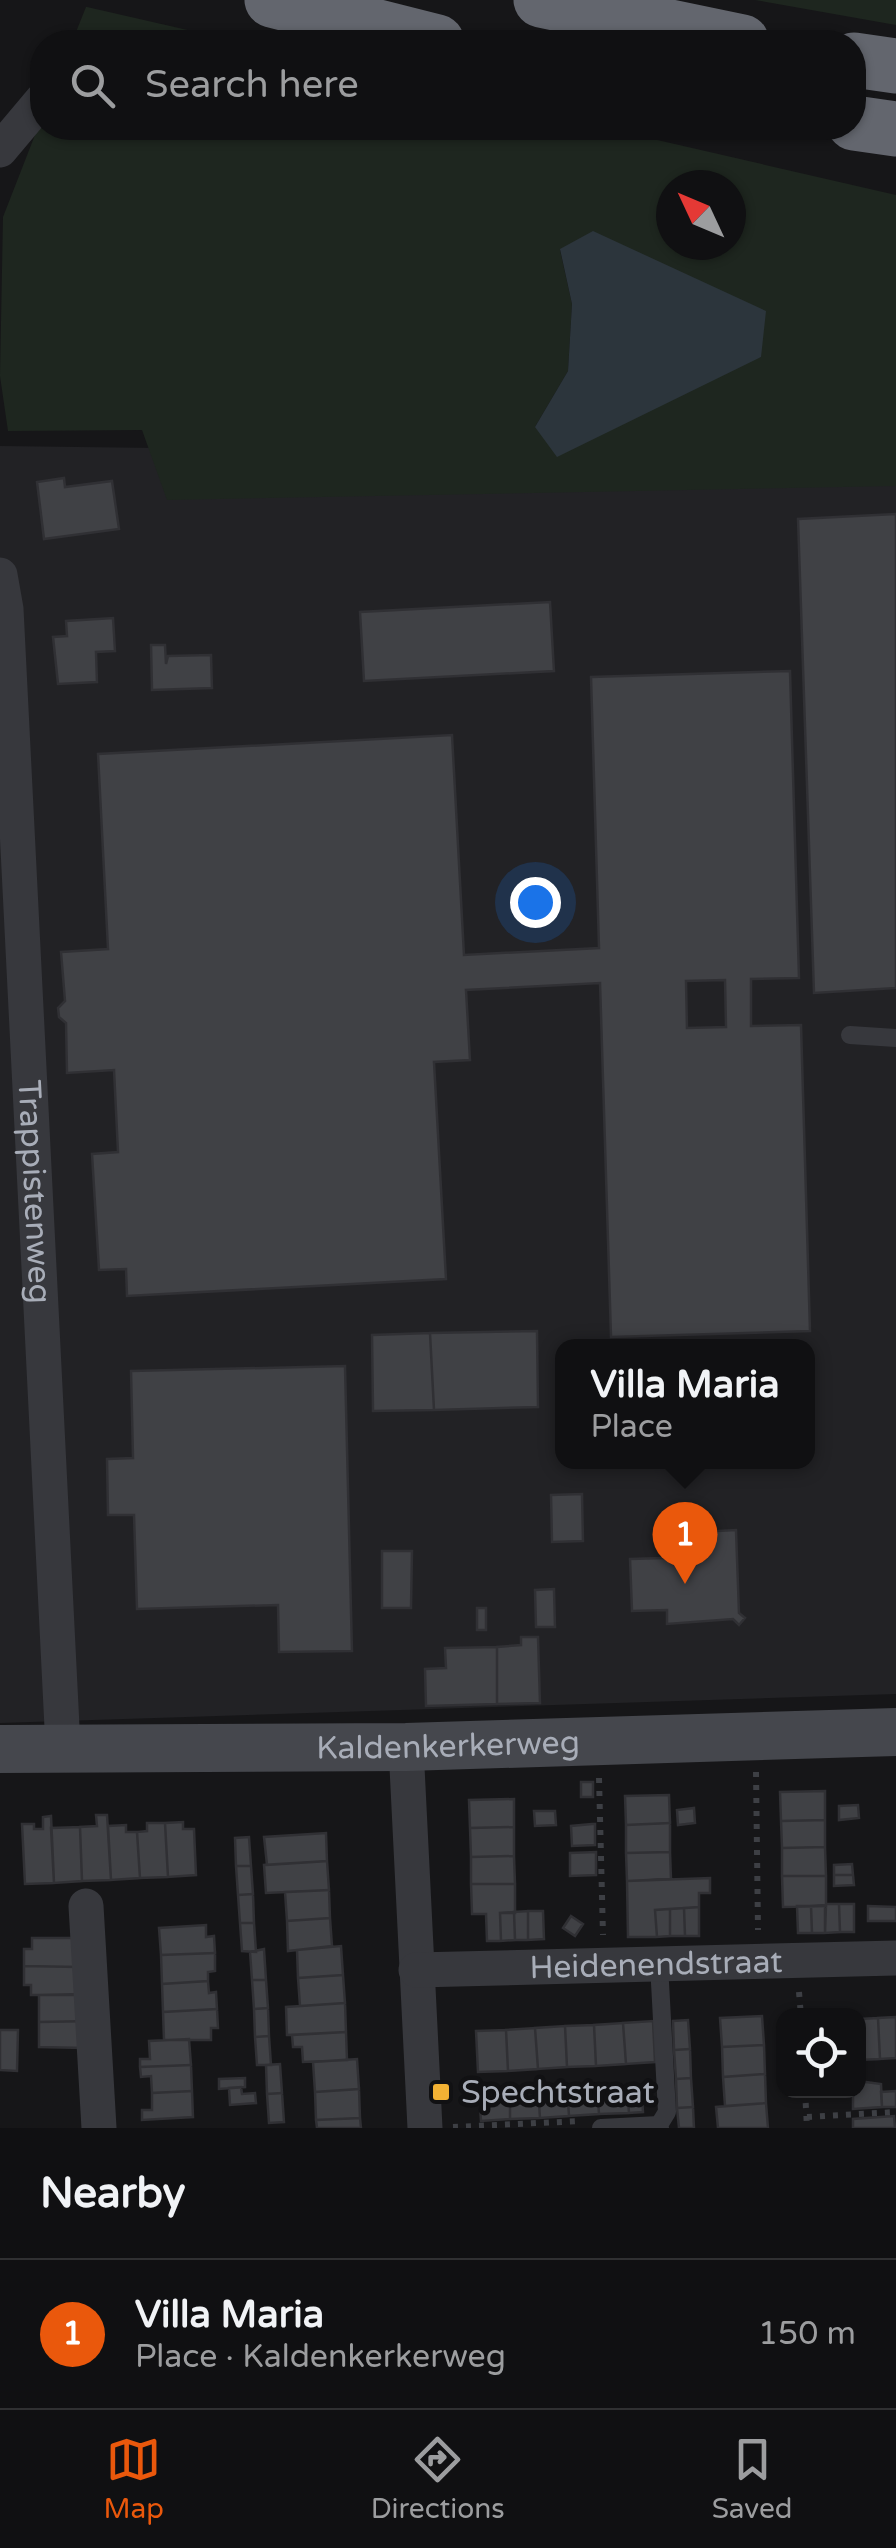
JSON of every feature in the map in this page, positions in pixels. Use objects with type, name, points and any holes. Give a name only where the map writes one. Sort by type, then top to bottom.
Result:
[{"type":"highway","points":[[272,0],[390,30]]},
{"type":"highway","points":[[541,0],[685,30]]},
{"type":"highway","points":[[866,62],[896,66]]},
{"type":"highway","points":[[866,125],[896,129]]},
{"type":"main road","name":"Kaldenkerkerweg","points":[[0,1749],[406,1747],[896,1732]]},
{"type":"street","points":[[0,150],[30,114]]},
{"type":"street","name":"Trappistenweg","points":[[0,575],[6,608],[8,833],[64,1748]]},
{"type":"street","points":[[406,1747],[424,2128]]},
{"type":"street","points":[[86,1906],[99,2128]]},
{"type":"street","name":"Heidenendstraat","points":[[416,1970],[896,1958]]},
{"type":"lane","points":[[850,1035],[896,1038]]},
{"type":"lane","points":[[602,2128],[660,2126],[668,2112],[658,1964]]},
{"type":"path","points":[[756,1736],[758,1962]]},
{"type":"path","points":[[598,1741],[604,1966]]},
{"type":"path","points":[[805,2098],[807,2128]]},
{"type":"path","points":[[806,2117],[896,2112]]},
{"type":"path","points":[[446,2127],[582,2121],[594,2128]]},
{"type":"shaded area","points":[[755,0],[896,0],[896,25]]},
{"type":"shaded area","points":[[87,7],[188,30],[77,30]]},
{"type":"shaded area","points":[[33,140],[657,140],[896,195],[896,486],[167,500],[142,430],[8,431],[0,376],[3,217]],"holes":[[[560,250],[761,357],[535,427],[568,371],[572,304]]]},
{"type":"shaded area","points":[[593,231],[766,311],[761,357],[557,457],[535,427],[568,371],[572,304],[560,249]]},
{"type":"shaded area","points":[[0,446],[896,457],[896,1694],[0,1723]]},
{"type":"building","points":[[64,478],[65,487],[112,481],[119,529],[44,539],[37,482]]},
{"type":"building","points":[[896,514],[896,988],[814,993],[798,519]]},
{"type":"building","points":[[550,602],[554,671],[364,681],[360,612]]},
{"type":"building","points":[[113,618],[115,651],[96,652],[97,682],[58,684],[53,637],[67,636],[66,621]]},
{"type":"building","points":[[151,645],[165,645],[166,664],[168,656],[211,655],[212,688],[152,690]]},
{"type":"building","points":[[790,671],[799,978],[751,979],[751,1026],[801,1025],[810,1331],[611,1337],[600,983],[466,990],[470,1060],[434,1062],[446,1279],[127,1296],[126,1269],[99,1270],[92,1154],[118,1152],[114,1070],[67,1073],[66,1023],[59,1017],[58,1008],[65,1001],[61,952],[108,949],[98,754],[452,735],[464,955],[599,948],[591,677]],"holes":[[[725,980],[726,1027],[687,1028],[686,981]]]},
{"type":"building","points":[[537,1331],[538,1407],[434,1410],[430,1333]]},
{"type":"building","points":[[430,1333],[434,1410],[373,1411],[372,1335]]},
{"type":"building","points":[[345,1366],[352,1651],[279,1652],[278,1605],[137,1609],[134,1515],[108,1515],[107,1459],[133,1458],[131,1371]]},
{"type":"building","points":[[582,1494],[583,1541],[552,1542],[551,1495]]},
{"type":"building","points":[[736,1530],[739,1613],[745,1618],[739,1625],[733,1619],[667,1624],[667,1610],[632,1611],[630,1559],[699,1557],[698,1532]]},
{"type":"building","points":[[382,1551],[412,1551],[411,1608],[382,1608]]},
{"type":"building","points":[[554,1589],[555,1627],[536,1627],[535,1590]]},
{"type":"building","points":[[477,1608],[486,1608],[486,1630],[477,1630]]},
{"type":"building","points":[[521,1637],[538,1637],[540,1703],[497,1704],[497,1647],[521,1645]]},
{"type":"building","points":[[497,1647],[497,1704],[426,1706],[425,1669],[446,1668],[445,1648]]},
{"type":"building","points":[[581,1782],[593,1782],[593,1797],[581,1797]]},
{"type":"building","points":[[825,1791],[825,1820],[781,1821],[780,1792]]},
{"type":"building","points":[[669,1795],[670,1823],[626,1825],[625,1796]]},
{"type":"building","points":[[514,1799],[514,1827],[470,1828],[469,1800]]},
{"type":"building","points":[[858,1805],[859,1818],[839,1820],[839,1806]]},
{"type":"building","points":[[694,1808],[695,1823],[678,1825],[677,1810]]},
{"type":"building","points":[[534,1811],[555,1811],[556,1825],[535,1826]]},
{"type":"building","points":[[96,1815],[107,1815],[111,1880],[82,1881],[80,1827],[97,1826]]},
{"type":"building","points":[[51,1816],[54,1883],[25,1884],[22,1824],[43,1829],[43,1817]]},
{"type":"building","points":[[825,1820],[825,1847],[782,1848],[781,1821]]},
{"type":"building","points":[[183,1822],[183,1829],[194,1829],[196,1875],[168,1877],[165,1823]]},
{"type":"building","points":[[147,1823],[165,1823],[168,1877],[140,1878],[137,1832],[147,1831]]},
{"type":"building","points":[[670,1823],[670,1852],[626,1853],[626,1825]]},
{"type":"building","points":[[595,1824],[595,1845],[572,1846],[571,1826]]},
{"type":"building","points":[[126,1825],[126,1832],[137,1832],[140,1878],[111,1880],[108,1826]]},
{"type":"building","points":[[80,1827],[82,1881],[54,1883],[51,1828]]},
{"type":"building","points":[[514,1827],[514,1856],[471,1857],[470,1828]]},
{"type":"building","points":[[326,1833],[327,1861],[267,1865],[264,1837]]},
{"type":"building","points":[[249,1837],[251,1866],[236,1866],[235,1838]]},
{"type":"building","points":[[825,1847],[826,1876],[782,1876],[782,1848]]},
{"type":"building","points":[[596,1852],[596,1875],[570,1876],[570,1853]]},
{"type":"building","points":[[670,1852],[671,1879],[627,1881],[626,1853]]},
{"type":"building","points":[[514,1856],[515,1884],[471,1884],[471,1857]]},
{"type":"building","points":[[327,1861],[329,1890],[266,1893],[264,1865]]},
{"type":"building","points":[[852,1864],[853,1875],[834,1875],[834,1865]]},
{"type":"building","points":[[236,1866],[251,1866],[253,1894],[238,1895]]},
{"type":"building","points":[[834,1875],[853,1875],[854,1885],[834,1886]]},
{"type":"building","points":[[782,1876],[826,1876],[826,1906],[783,1907]]},
{"type":"building","points":[[710,1878],[710,1893],[699,1893],[699,1907],[655,1910],[657,1937],[628,1937],[627,1881]]},
{"type":"building","points":[[471,1884],[515,1884],[515,1913],[500,1913],[501,1941],[487,1941],[486,1914],[472,1914]]},
{"type":"building","points":[[329,1890],[330,1918],[287,1921],[285,1892]]},
{"type":"building","points":[[253,1894],[254,1923],[240,1923],[238,1895]]},
{"type":"building","points":[[826,1904],[839,1904],[840,1932],[825,1933]]},
{"type":"building","points":[[839,1904],[854,1904],[854,1932],[840,1932]]},
{"type":"building","points":[[825,1905],[825,1933],[812,1933],[811,1906]]},
{"type":"building","points":[[797,1906],[811,1906],[812,1933],[798,1933]]},
{"type":"building","points":[[868,1906],[896,1907],[896,1921],[868,1921]]},
{"type":"building","points":[[699,1907],[699,1936],[685,1936],[684,1908]]},
{"type":"building","points":[[684,1908],[685,1936],[670,1936],[670,1909]]},
{"type":"building","points":[[670,1909],[670,1936],[657,1937],[655,1910]]},
{"type":"building","points":[[528,1911],[543,1911],[544,1939],[528,1940]]},
{"type":"building","points":[[528,1911],[528,1940],[515,1940],[514,1912]]},
{"type":"building","points":[[514,1912],[515,1940],[501,1941],[500,1913]]},
{"type":"building","points":[[571,1916],[583,1924],[575,1936],[563,1928]]},
{"type":"building","points":[[330,1918],[332,1946],[288,1951],[287,1921]]},
{"type":"building","points":[[240,1923],[254,1923],[256,1952],[242,1951]]},
{"type":"building","points":[[206,1925],[206,1937],[214,1936],[215,1953],[161,1955],[159,1928]]},
{"type":"building","points":[[32,1938],[78,1938],[78,1967],[24,1966],[24,1949],[32,1949]]},
{"type":"building","points":[[341,1946],[343,1975],[298,1978],[297,1950]]},
{"type":"building","points":[[264,1949],[266,1980],[252,1980],[250,1952]]},
{"type":"building","points":[[215,1953],[215,1971],[208,1972],[208,1981],[162,1984],[161,1955]]},
{"type":"building","points":[[24,1966],[78,1967],[77,1995],[31,1995],[31,1985],[24,1985]]},
{"type":"building","points":[[343,1975],[345,2003],[300,2006],[298,1978]]},
{"type":"building","points":[[252,1980],[266,1980],[268,2008],[254,2009]]},
{"type":"building","points":[[208,1981],[209,1993],[216,1992],[217,2009],[163,2012],[162,1984]]},
{"type":"building","points":[[84,1994],[93,2021],[39,2022],[39,1995]]},
{"type":"building","points":[[345,2003],[346,2032],[287,2035],[286,2007]]},
{"type":"building","points":[[268,2008],[269,2036],[255,2037],[254,2009]]},
{"type":"building","points":[[217,2009],[218,2028],[211,2028],[211,2040],[164,2040],[163,2012]]},
{"type":"building","points":[[762,2016],[764,2045],[722,2047],[720,2018]]},
{"type":"building","points":[[896,2017],[896,2058],[880,2059],[878,2018]]},
{"type":"building","points":[[878,2018],[880,2059],[866,2060],[866,2019]]},
{"type":"building","points":[[688,2020],[690,2049],[674,2050],[673,2021]]},
{"type":"building","points":[[93,2021],[84,2048],[39,2047],[39,2022]]},
{"type":"building","points":[[653,2021],[655,2062],[626,2064],[623,2023]]},
{"type":"building","points":[[623,2023],[626,2064],[596,2066],[594,2025]]},
{"type":"building","points":[[594,2025],[596,2066],[567,2067],[565,2026]]},
{"type":"building","points":[[565,2026],[567,2067],[538,2069],[535,2028]]},
{"type":"building","points":[[535,2028],[538,2069],[508,2071],[506,2030]]},
{"type":"building","points":[[0,2030],[18,2030],[17,2071],[0,2070]]},
{"type":"building","points":[[506,2030],[508,2071],[478,2072],[476,2031]]},
{"type":"building","points":[[346,2032],[347,2060],[303,2062],[302,2047],[293,2047],[292,2035]]},
{"type":"building","points":[[269,2036],[271,2065],[257,2065],[255,2037]]},
{"type":"building","points":[[189,2039],[191,2065],[140,2067],[140,2059],[150,2059],[149,2041]]},
{"type":"building","points":[[764,2045],[765,2074],[723,2077],[722,2047]]},
{"type":"building","points":[[690,2049],[691,2078],[676,2079],[674,2050]]},
{"type":"building","points":[[357,2059],[359,2089],[315,2092],[313,2062]]},
{"type":"building","points":[[280,2064],[282,2093],[267,2094],[266,2065]]},
{"type":"building","points":[[191,2065],[192,2091],[152,2093],[151,2076],[141,2077],[140,2067]]},
{"type":"building","points":[[765,2074],[766,2103],[725,2106],[723,2077]]},
{"type":"building","points":[[245,2078],[245,2087],[219,2089],[219,2079]]},
{"type":"building","points":[[691,2078],[693,2107],[677,2108],[676,2079]]},
{"type":"building","points":[[866,2082],[881,2084],[882,2107],[853,2109],[853,2098],[866,2098]]},
{"type":"building","points":[[241,2087],[242,2094],[255,2093],[256,2103],[230,2105],[229,2088]]},
{"type":"building","points":[[359,2089],[360,2118],[316,2120],[315,2092]]},
{"type":"building","points":[[192,2091],[193,2117],[142,2120],[142,2110],[152,2110],[152,2093]]},
{"type":"building","points":[[896,2091],[896,2107],[882,2107],[881,2092]]},
{"type":"building","points":[[282,2093],[284,2122],[269,2123],[267,2094]]},
{"type":"building","points":[[510,2094],[510,2119],[481,2121],[480,2106],[497,2105],[496,2095]]},
{"type":"building","points":[[642,2098],[643,2112],[629,2113],[628,2099]]},
{"type":"building","points":[[628,2099],[629,2113],[599,2114],[598,2100]]},
{"type":"building","points":[[598,2100],[599,2114],[569,2116],[568,2101]]},
{"type":"building","points":[[568,2101],[569,2116],[540,2118],[539,2103]]},
{"type":"building","points":[[539,2103],[540,2118],[510,2119],[510,2104]]},
{"type":"building","points":[[766,2103],[768,2128],[718,2128],[716,2107]]},
{"type":"building","points":[[693,2107],[694,2128],[679,2128],[677,2108]]},
{"type":"building","points":[[894,2116],[895,2128],[853,2128],[853,2119]]},
{"type":"building","points":[[360,2118],[361,2128],[317,2128],[316,2120]]},
{"type":"place","name":"Villa Maria","points":[[685,1584]]},
{"type":"place","name":"Spechtstraat","points":[[441,2092]]}]
